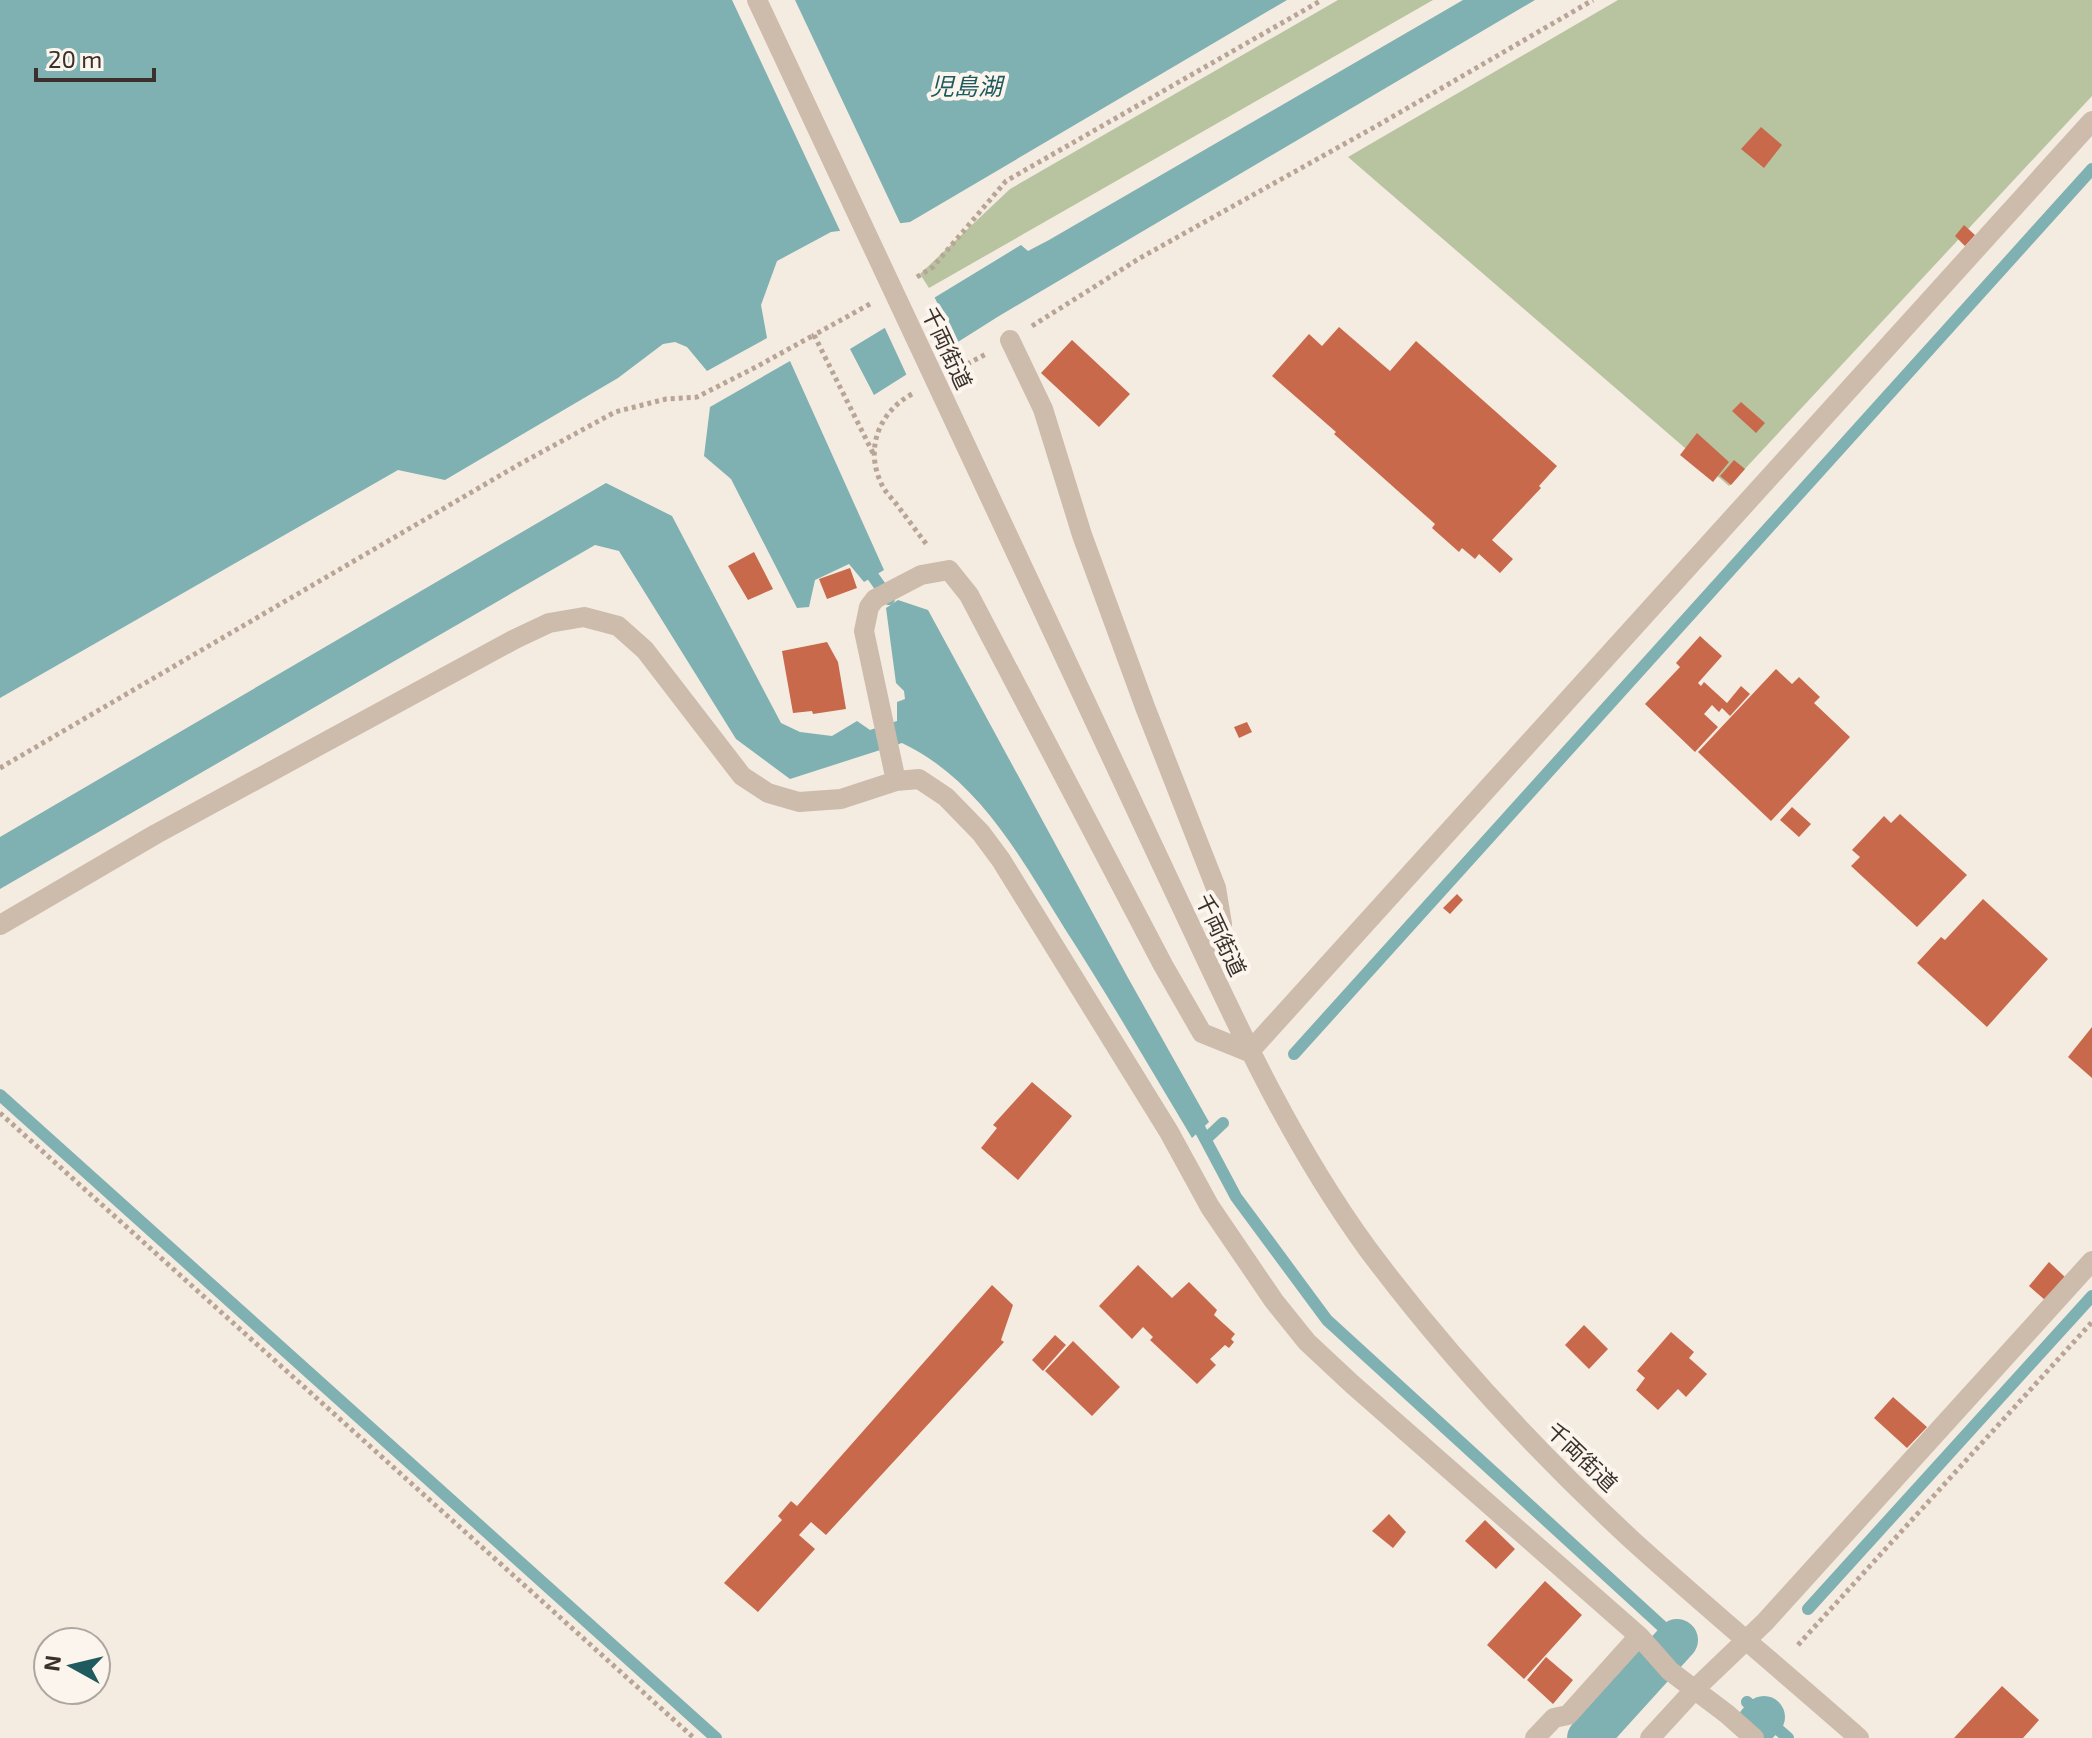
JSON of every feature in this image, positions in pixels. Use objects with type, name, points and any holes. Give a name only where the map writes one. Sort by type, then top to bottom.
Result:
[{"type":"street","name":"千両街道","points":[[757,0],[1249,1052],[1323,1184],[1410,1304],[1533,1444],[1633,1541],[1859,1738]]},
{"type":"street","points":[[896,781],[864,631],[869,607],[875,599],[921,575],[949,570],[969,595],[1163,965],[1202,1033],[1249,1052],[2092,121]]},
{"type":"street","points":[[1010,340],[1043,409],[1082,535],[1216,888],[1222,924],[1204,954]]},
{"type":"street","points":[[0,925],[156,834],[501,646],[549,623],[584,617],[618,626],[645,650],[742,776],[768,793],[799,802],[841,799],[896,781],[919,779],[946,797],[981,833],[1001,860],[1169,1132],[1210,1207],[1274,1301],[1307,1342],[1646,1643],[1670,1671],[1754,1738]]},
{"type":"street","points":[[1650,1738],[1774,1612],[2092,1261]]},
{"type":"street","points":[[1535,1738],[1554,1718],[1568,1715],[1646,1643]]},
{"type":"path","points":[[909,281],[933,267],[1006,181],[1322,0]]},
{"type":"path","points":[[952,373],[1140,258],[1593,0]]},
{"type":"path","points":[[0,768],[518,465],[615,412],[666,399],[697,397],[872,303]]},
{"type":"path","points":[[814,335],[874,456],[882,484],[949,570]]},
{"type":"path","points":[[874,456],[877,432],[887,415],[901,400],[914,393]]},
{"type":"path","points":[[0,1113],[694,1738]]},
{"type":"path","points":[[1779,1667],[2092,1322]]},
{"type":"green space","points":[[1338,0],[1433,0],[929,288],[920,274],[1010,189]]},
{"type":"green space","points":[[1618,0],[2092,0],[2092,96],[1729,486],[1348,157]]},
{"type":"water","name":"児島湖","points":[[0,0],[1287,0],[910,222],[831,232],[777,261],[761,305],[767,338],[707,371],[687,347],[675,342],[663,344],[618,378],[445,480],[398,470],[0,698]]},
{"type":"water","points":[[1463,0],[1535,0],[999,316],[874,395],[850,349],[1021,245],[1028,251],[1049,240]]},
{"type":"water","points":[[790,361],[884,570],[864,582],[849,564],[815,580],[809,607],[797,608],[731,479],[704,456],[710,407]]},
{"type":"water","points":[[606,483],[672,516],[781,723],[800,732],[832,736],[857,721],[870,730],[897,721],[897,702],[905,699],[904,691],[896,683],[886,608],[898,600],[928,610],[1209,1122],[1192,1138],[1015,849],[976,799],[929,758],[902,743],[790,779],[736,739],[619,551],[595,545],[0,889],[0,837]]},
{"type":"pier","points":[[732,0],[795,0],[902,227],[842,235]]},
{"type":"pier","points":[[933,294],[958,347],[908,378],[883,324]]},
{"type":"building","points":[[1761,127],[1782,145],[1764,168],[1741,149]]},
{"type":"building","points":[[1964,225],[1975,235],[1965,246],[1955,236]]},
{"type":"building","points":[[1339,327],[1390,371],[1416,341],[1557,466],[1539,486],[1541,488],[1492,540],[1513,559],[1500,573],[1479,554],[1475,559],[1462,548],[1459,552],[1432,528],[1435,524],[1272,376],[1309,334],[1322,346]]},
{"type":"building","points":[[1072,340],[1130,394],[1099,427],[1041,373]]},
{"type":"building","points":[[1741,402],[1765,423],[1756,433],[1732,411]]},
{"type":"building","points":[[1697,433],[1729,462],[1713,482],[1680,455]]},
{"type":"building","points":[[1734,460],[1745,469],[1731,485],[1720,476]]},
{"type":"building","points":[[754,552],[773,589],[748,600],[728,566]]},
{"type":"building","points":[[850,568],[857,588],[827,599],[819,579]]},
{"type":"building","points":[[1700,636],[1722,656],[1698,683],[1701,686],[1704,682],[1727,703],[1741,686],[1750,694],[1730,716],[1722,708],[1719,712],[1712,705],[1704,714],[1718,727],[1695,752],[1645,704],[1680,667],[1676,663]]},
{"type":"building","points":[[827,642],[838,662],[846,709],[813,714],[812,711],[793,713],[782,651]]},
{"type":"building","points":[[1776,669],[1792,684],[1799,677],[1820,697],[1814,703],[1850,737],[1771,821],[1698,752]]},
{"type":"building","points":[[1247,722],[1252,732],[1239,738],[1234,727]]},
{"type":"building","points":[[1792,807],[1811,824],[1799,837],[1780,820]]},
{"type":"building","points":[[1900,814],[1967,875],[1917,927],[1851,866],[1860,857],[1852,850],[1884,816],[1891,823]]},
{"type":"building","points":[[1457,894],[1463,900],[1450,914],[1443,908]]},
{"type":"building","points":[[1983,899],[2048,959],[1987,1027],[1917,963],[1941,937],[1945,940]]},
{"type":"building","points":[[2092,1027],[2092,1078],[2068,1057]]},
{"type":"building","points":[[1032,1082],[1072,1116],[1018,1180],[981,1148],[997,1128],[993,1125]]},
{"type":"building","points":[[2049,1262],[2066,1278],[2045,1300],[2029,1286]]},
{"type":"building","points":[[1138,1265],[1172,1298],[1189,1282],[1217,1310],[1214,1315],[1235,1334],[1229,1348],[1225,1345],[1210,1359],[1216,1365],[1197,1384],[1150,1340],[1153,1337],[1143,1327],[1132,1339],[1099,1306]]},
{"type":"building","points":[[992,1285],[1013,1305],[1001,1340],[1004,1342],[826,1535],[811,1522],[799,1535],[815,1549],[758,1612],[724,1583],[782,1520],[778,1516],[791,1501],[797,1506]]},
{"type":"building","points":[[1584,1325],[1608,1349],[1589,1369],[1565,1345]]},
{"type":"building","points":[[1671,1332],[1694,1352],[1689,1358],[1707,1374],[1686,1397],[1678,1389],[1658,1410],[1636,1390],[1645,1378],[1637,1371]]},
{"type":"building","points":[[1055,1335],[1066,1345],[1043,1371],[1032,1360]]},
{"type":"building","points":[[1073,1341],[1120,1387],[1092,1416],[1045,1371]]},
{"type":"building","points":[[1893,1397],[1927,1427],[1907,1448],[1874,1418]]},
{"type":"building","points":[[1389,1514],[1406,1532],[1393,1548],[1372,1531]]},
{"type":"building","points":[[1485,1520],[1515,1549],[1496,1569],[1465,1541]]},
{"type":"building","points":[[1545,1581],[1582,1615],[1524,1679],[1487,1645]]},
{"type":"building","points":[[1546,1657],[1573,1680],[1553,1704],[1527,1680]]},
{"type":"building","points":[[2002,1686],[2039,1720],[2023,1738],[1954,1738]]},
{"type":"waterway","points":[[1294,1054],[2092,169]]},
{"type":"waterway","points":[[865,565],[889,599]]},
{"type":"waterway","points":[[0,1095],[716,1738]]},
{"type":"waterway","points":[[1194,1118],[1236,1197],[1327,1320],[1677,1640]]},
{"type":"waterway","points":[[1206,1139],[1223,1123]]},
{"type":"waterway","points":[[1808,1609],[2092,1296]]},
{"type":"waterway","points":[[1588,1738],[1677,1640]]},
{"type":"waterway","points":[[1747,1702],[1788,1738]]},
{"type":"waterway","points":[[1758,1723],[1764,1717]]}]
